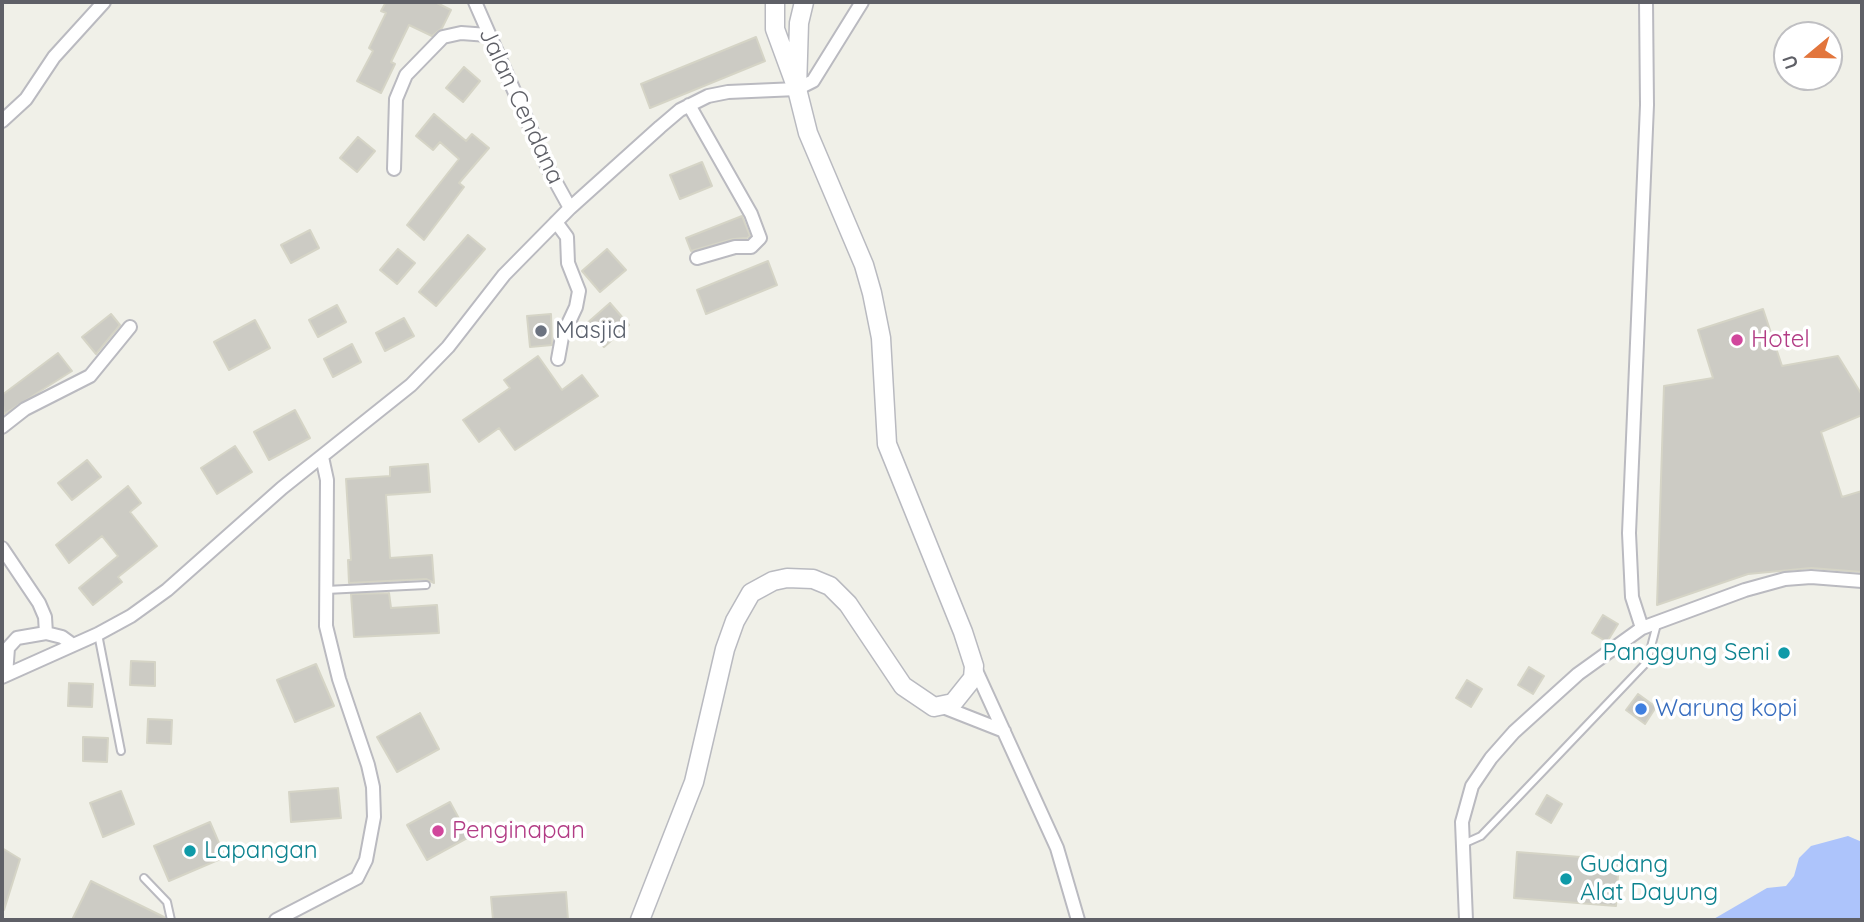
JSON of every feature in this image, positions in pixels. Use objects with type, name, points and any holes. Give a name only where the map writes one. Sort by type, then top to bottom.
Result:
[{"type":"street","points":[[2,121],[21,104],[54,57],[104,2]]},
{"type":"street","name":"Jalan Cendana","points":[[475,2],[548,168],[570,208]]},
{"type":"street","points":[[775,2],[775,29],[797,89],[808,133],[864,265],[872,293],[881,338],[886,430],[891,459],[974,666],[1057,848],[1078,920]]},
{"type":"street","points":[[797,89],[799,23],[804,2]]},
{"type":"street","points":[[4,676],[131,617],[167,590],[432,365],[483,299],[556,222],[660,127],[689,105],[728,92],[797,89],[818,74],[862,2]]},
{"type":"street","points":[[1642,628],[1632,597],[1629,533],[1647,105],[1646,2]]},
{"type":"street","points":[[394,169],[396,99],[406,75],[443,37],[461,33],[488,35]]},
{"type":"street","points":[[689,105],[751,214],[760,238],[751,247],[735,247],[697,258]]},
{"type":"street","points":[[556,222],[567,237],[568,263],[579,291],[576,307],[562,337],[558,359]]},
{"type":"street","points":[[2,427],[18,413],[90,376],[130,327]]},
{"type":"street","points":[[276,920],[357,878],[366,860],[374,817],[373,787],[368,765],[330,651],[324,590],[327,507],[322,457]]},
{"type":"street","points":[[2,548],[40,603],[45,617],[46,633]]},
{"type":"street","points":[[1466,920],[1461,844],[1465,803],[1491,758],[1568,683],[1604,653],[1657,621],[1785,579],[1811,577],[1862,581]]},
{"type":"street","points":[[640,920],[694,782],[725,649],[735,621],[751,593],[773,581],[787,578],[813,579],[830,586],[848,604],[903,686],[926,704],[943,707],[1004,731]]},
{"type":"street","points":[[4,676],[11,643],[24,636],[46,633],[62,637],[73,645]]},
{"type":"street","points":[[943,707],[961,696],[973,678],[974,666]]},
{"type":"lane","points":[[324,590],[426,585]]},
{"type":"lane","points":[[1461,844],[1481,836],[1647,662],[1654,645],[1657,621]]},
{"type":"lane","points":[[98,634],[121,751]]},
{"type":"lane","points":[[144,878],[167,902],[171,920]]},
{"type":"water","points":[[1848,836],[1862,842],[1862,920],[1712,920],[1767,888],[1786,886],[1794,876],[1799,858],[1811,846]]},
{"type":"building","points":[[386,2],[435,2],[451,10],[442,28],[432,36],[409,25],[391,62],[395,64],[381,93],[357,81],[373,51],[369,48],[386,13],[381,11]]},
{"type":"building","points":[[756,37],[765,61],[650,108],[641,84]]},
{"type":"building","points":[[464,67],[480,81],[463,102],[446,88]]},
{"type":"building","points":[[434,114],[466,141],[472,134],[489,148],[459,183],[464,187],[424,240],[407,225],[459,159],[440,142],[433,150],[416,136]]},
{"type":"building","points":[[358,137],[375,151],[357,172],[340,158]]},
{"type":"building","points":[[702,162],[712,186],[680,199],[670,175]]},
{"type":"building","points":[[742,216],[750,236],[691,251],[686,238]]},
{"type":"building","points":[[310,230],[319,248],[291,263],[281,245]]},
{"type":"building","points":[[468,235],[485,249],[436,306],[419,292]]},
{"type":"building","points":[[398,249],[415,263],[397,284],[380,270]]},
{"type":"building","points":[[607,249],[626,270],[600,292],[582,271]]},
{"type":"building","points":[[768,261],[777,285],[706,314],[697,290]]},
{"type":"building","points":[[610,303],[629,325],[604,347],[585,325]]},
{"type":"building","points":[[337,305],[346,322],[318,337],[309,320]]},
{"type":"building","points":[[1763,309],[1782,366],[1838,356],[1862,395],[1862,415],[1821,432],[1842,497],[1862,491],[1862,572],[1811,568],[1748,574],[1657,605],[1664,386],[1713,378],[1698,330]]},
{"type":"building","points":[[111,314],[120,325],[96,354],[82,337]]},
{"type":"building","name":"Masjid","points":[[551,314],[552,345],[530,347],[527,316]]},
{"type":"building","points":[[404,318],[414,336],[385,351],[376,333]]},
{"type":"building","points":[[255,320],[270,348],[229,370],[214,342]]},
{"type":"building","points":[[352,344],[361,362],[333,377],[324,359]]},
{"type":"building","points":[[58,353],[72,371],[4,414],[2,395]]},
{"type":"building","points":[[538,356],[562,390],[582,375],[598,396],[515,450],[499,428],[479,442],[463,420],[510,388],[504,380]]},
{"type":"building","points":[[295,410],[310,438],[269,460],[254,432]]},
{"type":"building","points":[[235,446],[252,472],[217,494],[201,468]]},
{"type":"building","points":[[87,460],[101,477],[72,500],[58,483]]},
{"type":"building","points":[[428,464],[430,492],[386,495],[390,558],[432,555],[434,583],[426,579],[349,583],[348,560],[351,560],[346,479],[390,476],[390,467]]},
{"type":"building","points":[[128,486],[141,503],[130,512],[157,546],[118,577],[122,582],[93,605],[79,588],[118,556],[102,536],[69,563],[56,545]]},
{"type":"building","points":[[389,593],[391,608],[437,605],[439,633],[354,637],[351,594]]},
{"type":"building","name":"Warung kopi","points":[[1603,615],[1618,624],[1607,642],[1592,633]]},
{"type":"building","points":[[131,661],[155,662],[155,686],[130,685]]},
{"type":"building","points":[[316,664],[334,706],[295,722],[277,680]]},
{"type":"building","points":[[1529,667],[1544,676],[1533,694],[1518,685]]},
{"type":"building","points":[[1467,680],[1482,689],[1471,707],[1456,698]]},
{"type":"building","points":[[69,683],[93,684],[92,707],[68,706]]},
{"type":"building","name":"Warung kopi","points":[[1638,694],[1656,707],[1645,724],[1626,710]]},
{"type":"building","name":"Penginapan","points":[[420,713],[439,749],[397,772],[377,737]]},
{"type":"building","points":[[148,719],[172,720],[171,744],[147,743]]},
{"type":"building","points":[[83,737],[108,738],[107,762],[83,761]]},
{"type":"building","points":[[338,788],[341,818],[291,822],[289,792]]},
{"type":"building","points":[[121,791],[134,824],[103,837],[90,803]]},
{"type":"building","points":[[1547,795],[1562,804],[1551,823],[1536,814]]},
{"type":"building","name":"Penginapan","points":[[450,802],[469,837],[427,860],[407,825]]},
{"type":"building","name":"Lapangan","points":[[210,822],[225,857],[169,881],[154,846]]},
{"type":"building","points":[[2,848],[20,859],[4,910],[2,910]]},
{"type":"building","name":"Gudang Alat Dayung","points":[[1517,852],[1619,860],[1616,906],[1514,898]]},
{"type":"building","name":"Lapangan","points":[[91,881],[164,917],[165,920],[72,920]]},
{"type":"building","name":"Penginapan","points":[[566,892],[568,920],[493,920],[491,897]]},
{"type":"place","name":"Masjid","points":[[541,331]]},
{"type":"place","name":"Hotel","points":[[1737,340]]},
{"type":"place","name":"Panggung Seni","points":[[1784,653]]},
{"type":"place","name":"Warung kopi","points":[[1641,709]]},
{"type":"place","name":"Penginapan","points":[[438,831]]},
{"type":"place","name":"Lapangan","points":[[190,851]]},
{"type":"place","name":"Gudang Alat Dayung","points":[[1566,879]]}]
